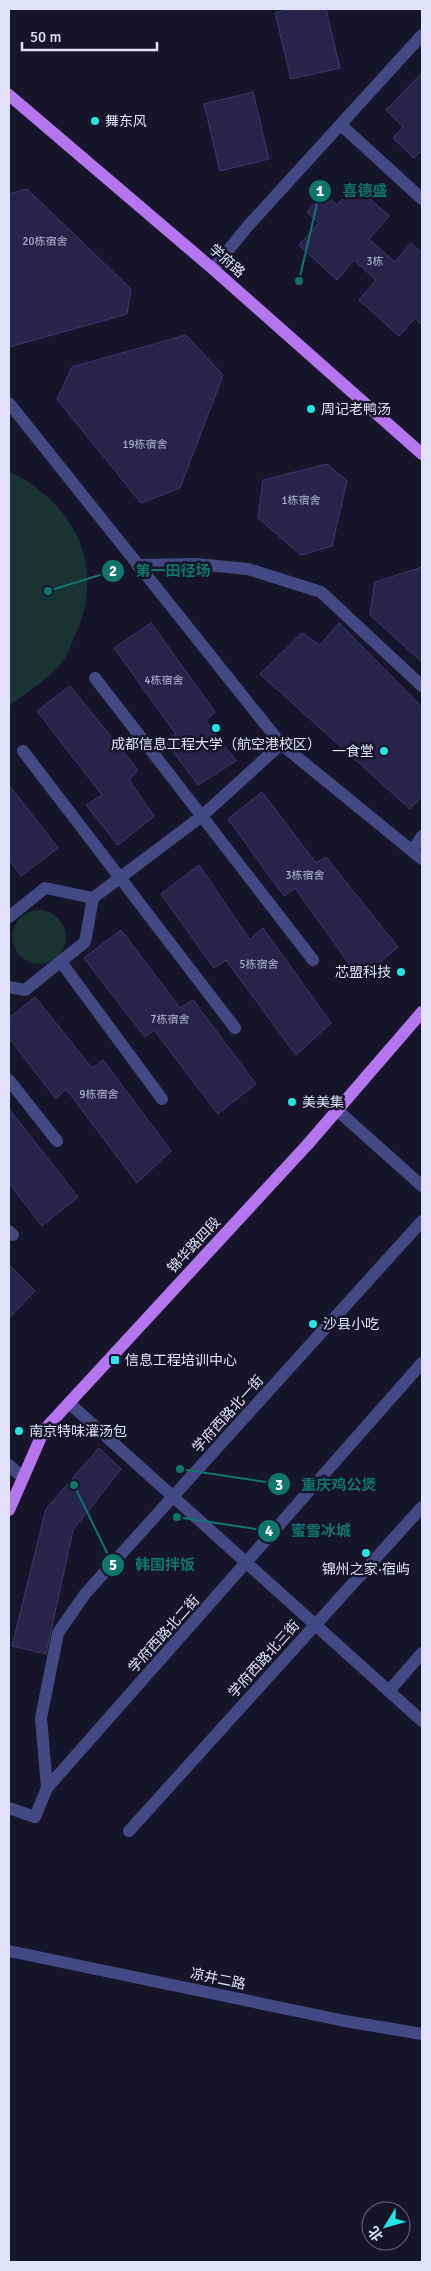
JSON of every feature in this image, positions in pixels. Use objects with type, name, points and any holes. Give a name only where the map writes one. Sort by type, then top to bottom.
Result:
[{"type":"main road","name":"学府路","points":[[9,95],[213,269],[422,454]]},
{"type":"main road","name":"锦华路四段","points":[[9,1510],[44,1430],[337,1110],[422,1012]]},
{"type":"street","points":[[213,269],[247,227],[422,35]]},
{"type":"street","points":[[341,125],[422,199]]},
{"type":"street","points":[[9,403],[281,744],[422,859]]},
{"type":"street","points":[[137,564],[196,564],[248,569],[320,592],[422,686]]},
{"type":"street","points":[[95,678],[313,960]]},
{"type":"street","points":[[9,987],[25,990],[85,942],[93,898],[202,816],[281,744]]},
{"type":"street","points":[[22,751],[235,1028]]},
{"type":"street","points":[[412,851],[422,836]]},
{"type":"street","points":[[10,913],[45,888],[93,898]]},
{"type":"street","points":[[60,962],[162,1099]]},
{"type":"street","points":[[9,1080],[57,1141]]},
{"type":"street","points":[[337,1110],[422,1186]]},
{"type":"street","name":"学府西路北一街","points":[[47,1788],[41,1718],[58,1633],[85,1594],[422,1221]]},
{"type":"street","name":"学府西路北二街","points":[[47,1788],[422,1364]]},
{"type":"street","points":[[69,1403],[422,1721]]},
{"type":"street","points":[[9,1465],[23,1478]]},
{"type":"street","name":"学府西路北三街","points":[[129,1831],[422,1507]]},
{"type":"street","points":[[388,1691],[422,1653]]},
{"type":"street","points":[[9,1808],[35,1817],[47,1788]]},
{"type":"street","name":"凉井二路","points":[[9,1951],[345,2021],[422,2034]]},
{"type":"green space","points":[[9,472],[32,484],[44,494],[59,508],[70,523],[85,557],[87,593],[77,631],[65,658],[48,676],[9,706]]},
{"type":"green space","points":[[34,910],[44,910],[54,914],[62,922],[66,937],[62,952],[54,960],[44,964],[34,964],[24,960],[16,952],[12,942],[12,932],[16,922],[24,914]]},
{"type":"building","points":[[291,9],[326,9],[340,68],[291,79],[275,13]]},
{"type":"building","points":[[422,73],[422,150],[414,158],[393,138],[403,127],[386,110]]},
{"type":"building","points":[[253,92],[269,159],[220,171],[204,104]]},
{"type":"building","points":[[355,185],[389,216],[369,239],[395,262],[411,243],[422,253],[422,325],[415,318],[399,336],[359,300],[376,280],[354,260],[337,280],[299,245],[319,223],[307,212],[324,193],[337,205]]},
{"type":"building","points":[[27,189],[131,289],[127,314],[9,347],[9,194]]},
{"type":"building","points":[[186,335],[223,375],[180,488],[141,503],[57,399],[72,367]]},
{"type":"building","points":[[327,464],[347,481],[332,546],[301,555],[258,518],[263,480]]},
{"type":"building","points":[[422,567],[422,662],[370,615],[375,582]]},
{"type":"building","points":[[151,623],[215,712],[206,721],[236,761],[198,785],[165,741],[176,734],[114,648]]},
{"type":"building","name":"一食堂","points":[[339,623],[422,707],[422,796],[410,809],[260,674],[302,633],[320,645]]},
{"type":"building","points":[[70,686],[138,770],[129,780],[154,816],[118,845],[86,805],[102,795],[37,711]]},
{"type":"building","points":[[9,785],[58,848],[21,876],[9,860]]},
{"type":"building","points":[[262,792],[316,863],[326,857],[398,947],[360,979],[295,888],[284,896],[228,819]]},
{"type":"building","points":[[199,865],[250,940],[263,928],[331,1023],[296,1055],[226,960],[214,968],[161,894]]},
{"type":"building","points":[[121,930],[180,1008],[193,1000],[256,1084],[218,1114],[154,1030],[145,1037],[84,958]]},
{"type":"building","points":[[35,997],[92,1068],[103,1060],[171,1151],[137,1183],[66,1089],[56,1099],[9,1038],[9,1018]]},
{"type":"building","points":[[9,1109],[78,1197],[42,1226],[9,1183]]},
{"type":"building","points":[[9,1265],[35,1291],[9,1318]]},
{"type":"building","points":[[99,1448],[121,1469],[73,1530],[46,1654],[12,1646],[46,1509]]},
{"type":"place","name":"舞东风","points":[[95,121]]},
{"type":"place","name":"喜德盛","points":[[299,281]]},
{"type":"place","name":"周记老鸭汤","points":[[311,409]]},
{"type":"place","name":"第一田径场","points":[[48,591]]},
{"type":"place","name":"成都信息工程大学（航空港校区）","points":[[216,728]]},
{"type":"place","name":"一食堂","points":[[384,751]]},
{"type":"place","name":"芯盟科技","points":[[401,972]]},
{"type":"place","name":"美美集","points":[[292,1102]]},
{"type":"place","name":"沙县小吃","points":[[313,1324]]},
{"type":"place","name":"信息工程培训中心","points":[[115,1360]]},
{"type":"place","name":"南京特味灌汤包","points":[[19,1431]]},
{"type":"place","name":"重庆鸡公煲","points":[[180,1469]]},
{"type":"place","name":"韩国拌饭","points":[[74,1485]]},
{"type":"place","name":"蜜雪冰城","points":[[177,1517]]},
{"type":"place","name":"锦州之家·宿屿","points":[[366,1553]]}]
